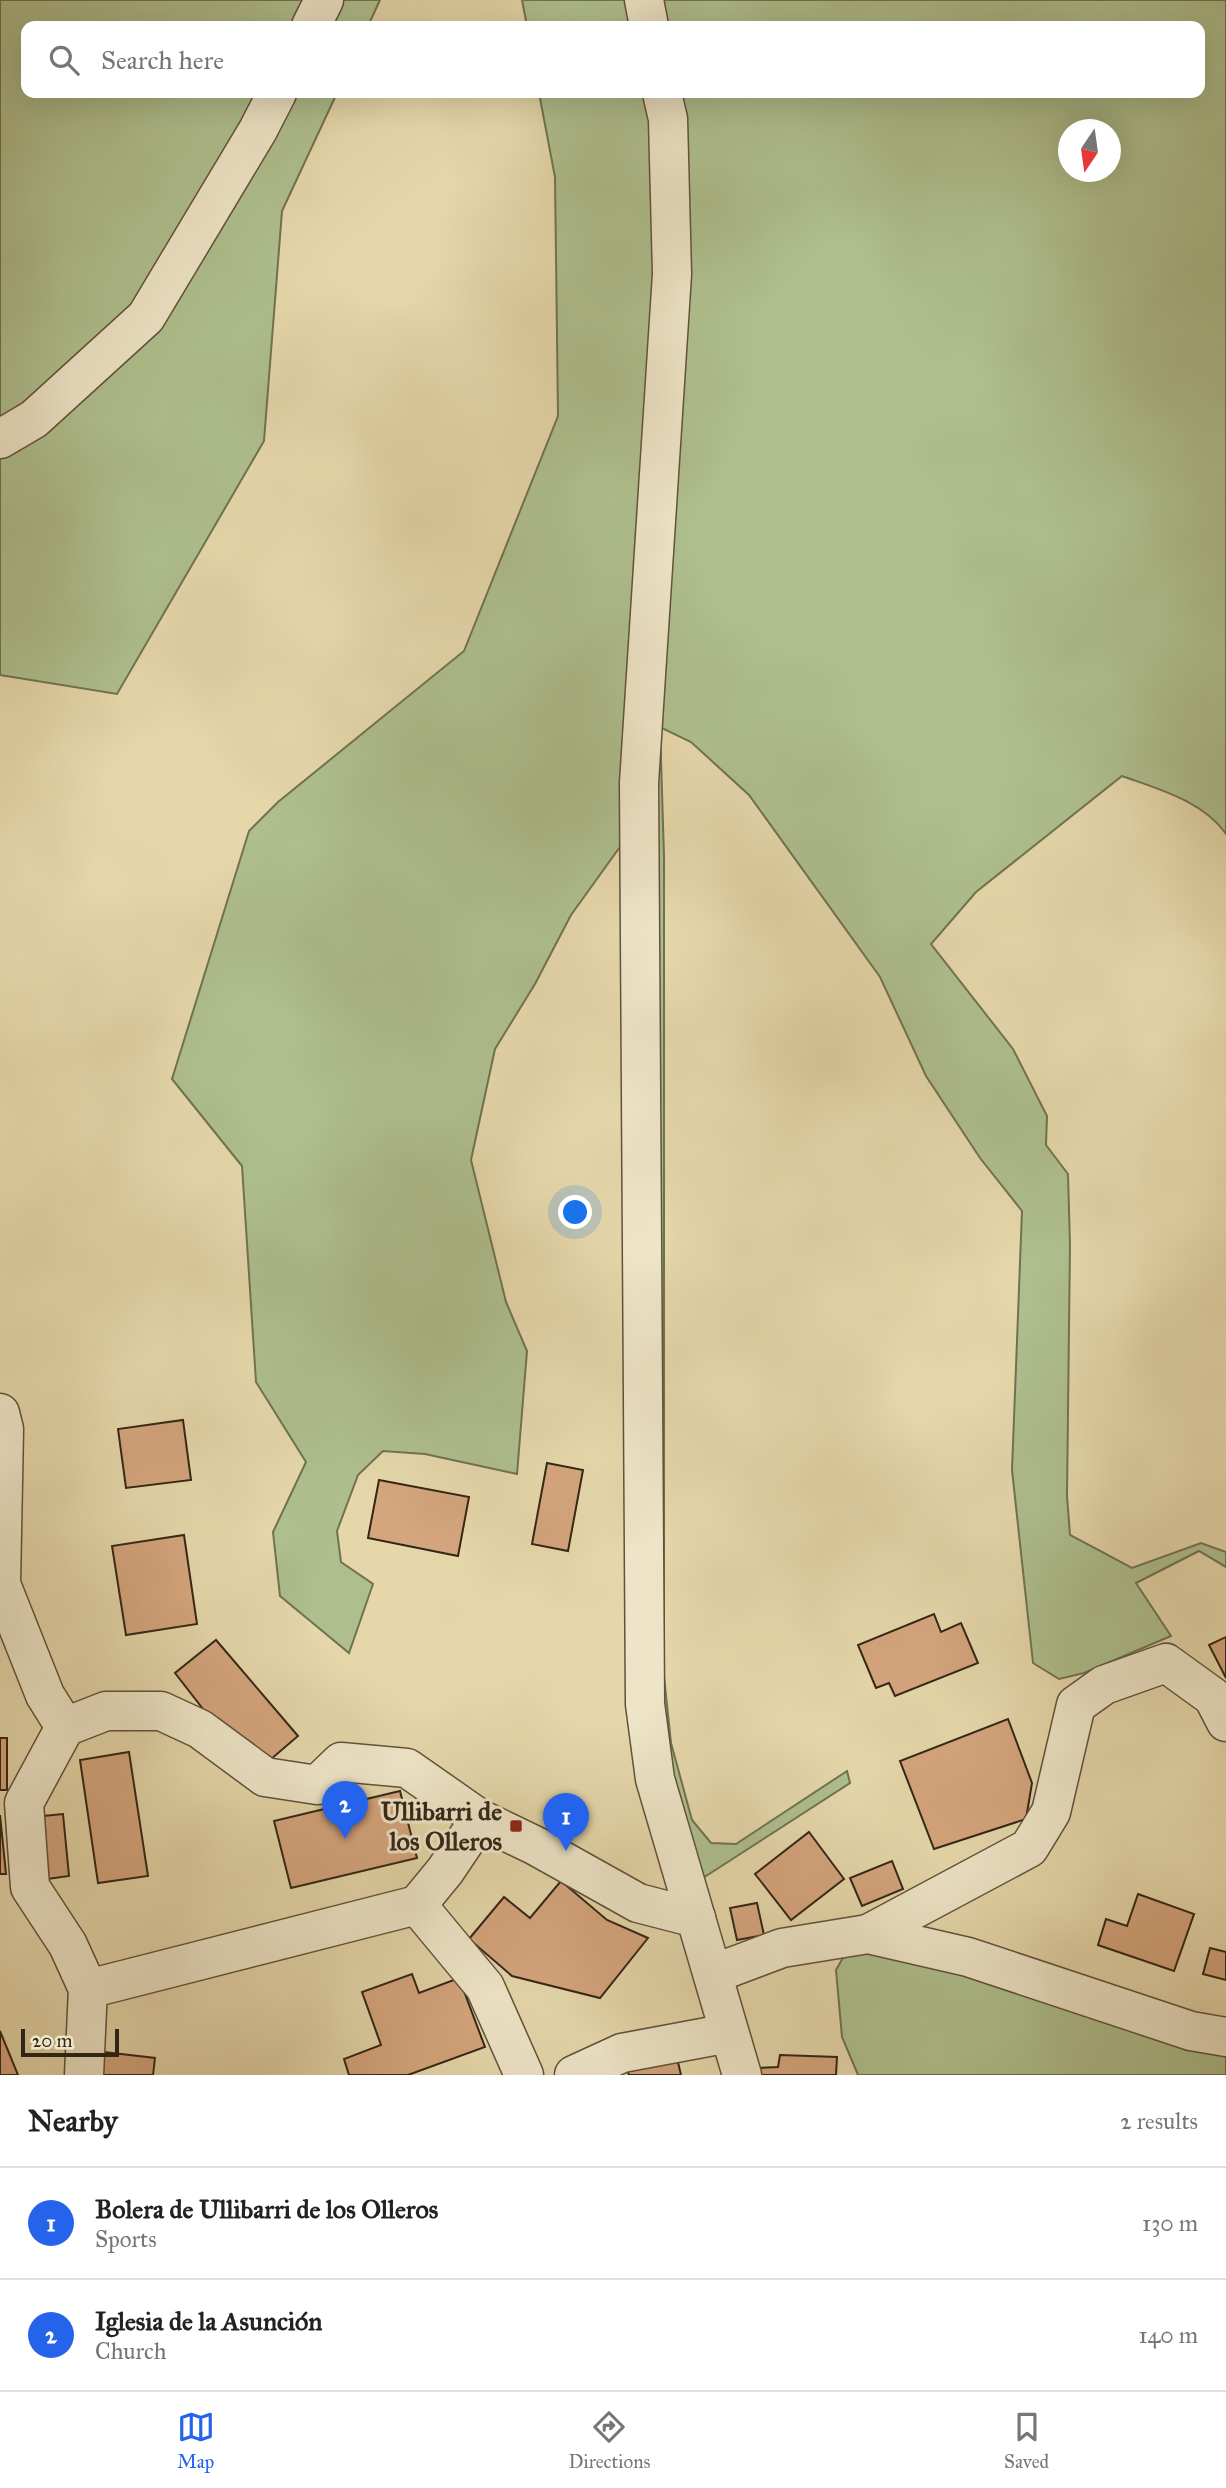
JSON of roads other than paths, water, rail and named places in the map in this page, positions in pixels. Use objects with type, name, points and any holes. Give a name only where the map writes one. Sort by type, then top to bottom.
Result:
[{"type":"street","points":[[314,21],[324,0]]},
{"type":"street","points":[[644,0],[648,21]]},
{"type":"street","points":[[0,439],[34,419],[146,317],[274,98]]},
{"type":"street","points":[[663,98],[667,119],[672,274],[639,783],[645,1704],[655,1779],[742,2075]]},
{"type":"street","points":[[0,1413],[4,1429],[1,1584],[45,1695],[65,1727]]},
{"type":"street","points":[[713,1974],[782,1948],[868,1934],[1029,1848],[1051,1812],[1076,1705],[1104,1685],[1166,1663],[1213,1697],[1226,1722]]},
{"type":"street","points":[[84,2075],[88,1989],[68,1945],[15,1890],[24,1803],[65,1727],[106,1711],[161,1711],[200,1729],[265,1777],[317,1785],[341,1762],[407,1768],[480,1819],[536,1846],[638,1903],[696,1918]]},
{"type":"street","points":[[88,1989],[417,1905],[445,1871],[480,1819]]},
{"type":"street","points":[[417,1905],[485,1987],[524,2075]]},
{"type":"street","points":[[868,1934],[968,1957],[1191,2031],[1226,2037]]},
{"type":"street","points":[[574,2075],[622,2053],[729,2034]]},
{"type":"place","name":"Ullibarri de los Olleros","points":[[516,1826]]},
{"type":"place","name":"Iglesia de la Asunción","points":[[345,1839]]},
{"type":"place","name":"Bolera de Ullibarri de los Olleros","points":[[566,1851]]}]
